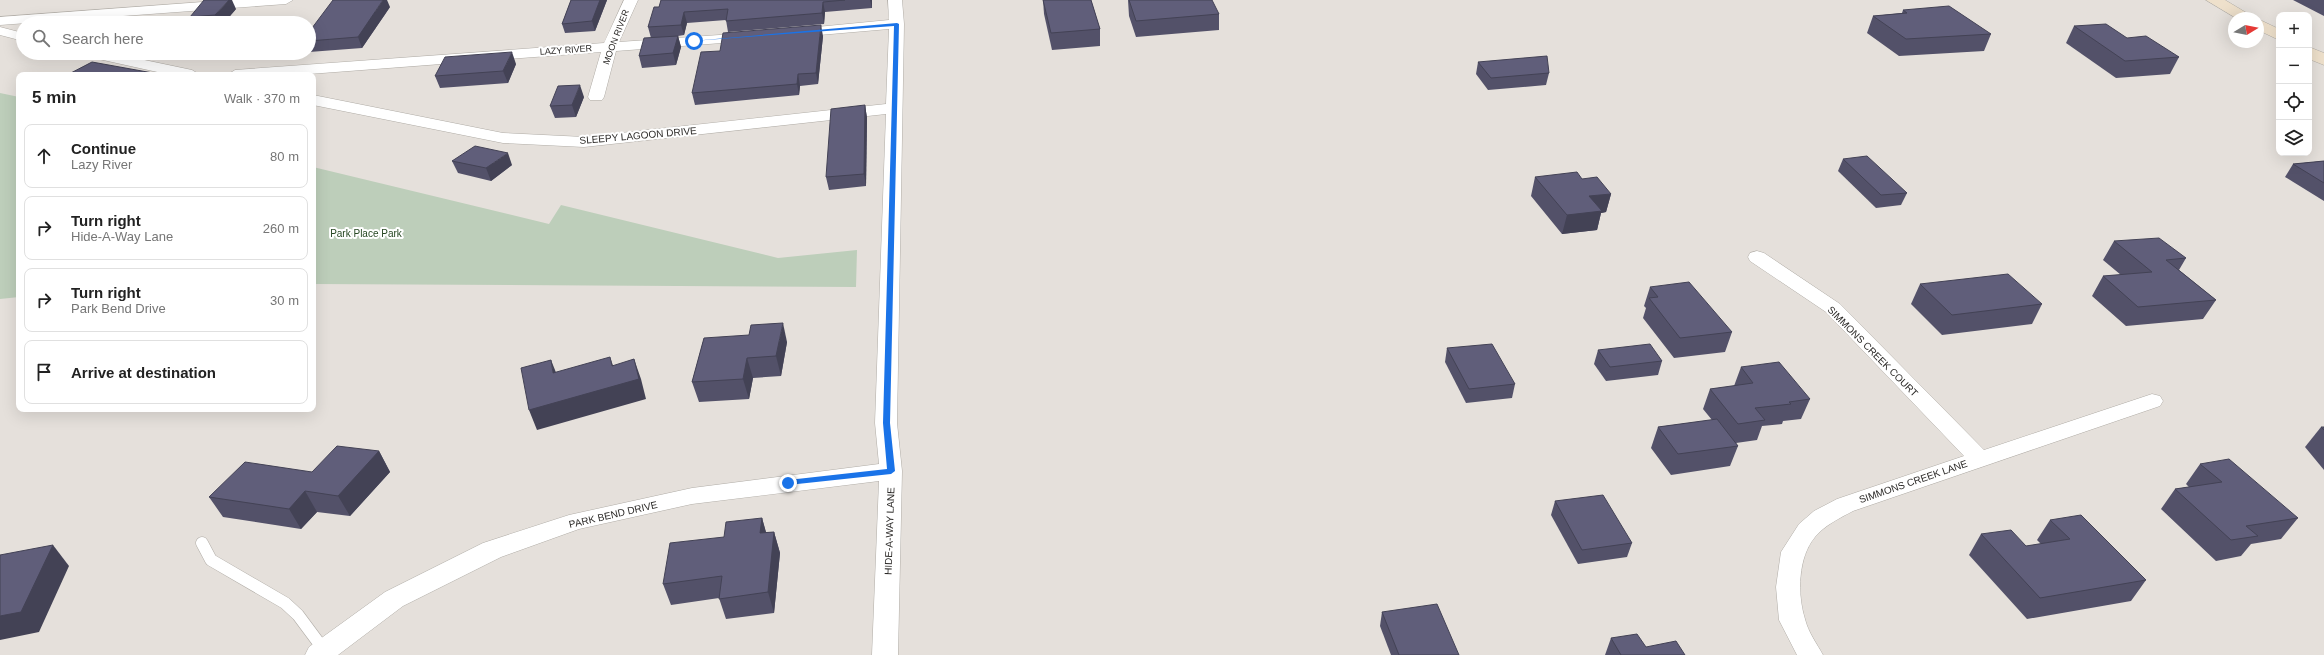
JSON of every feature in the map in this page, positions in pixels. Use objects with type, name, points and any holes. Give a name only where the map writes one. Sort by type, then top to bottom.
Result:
[{"type":"street","points":[[68,16],[286,0]]},
{"type":"street","name":"MOON RIVER","points":[[596,96],[610,47],[631,0]]},
{"type":"street","name":"HIDE-A-WAY LANE","points":[[885,655],[891,471],[886,423],[897,24],[894,0]]},
{"type":"street","points":[[2214,0],[2236,12]]},
{"type":"street","points":[[0,21],[16,20]]},
{"type":"street","points":[[780,34],[897,24]]},
{"type":"street","points":[[2264,27],[2276,34]]},
{"type":"street","points":[[0,31],[16,34]]},
{"type":"street","name":"LAZY RIVER","points":[[275,72],[764,35]]},
{"type":"street","points":[[2312,54],[2324,60]]},
{"type":"street","points":[[122,60],[178,72]]},
{"type":"street","name":"SLEEPY LAGOON DRIVE","points":[[316,101],[503,138],[584,142],[894,108]]},
{"type":"street","name":"SIMMONS CREEK COURT","points":[[1757,257],[1833,308],[1979,458]]},
{"type":"street","name":"SIMMONS CREEK LANE","points":[[1810,655],[1792,620],[1788,587],[1793,552],[1807,530],[1822,517],[1845,505],[1979,458],[2152,401]]},
{"type":"street","name":"PARK BEND DRIVE","points":[[321,653],[394,599],[492,550],[577,521],[692,496],[891,471]]},
{"type":"lane","points":[[202,543],[211,560],[286,603],[298,615],[321,653]]},
{"type":"green space","points":[[0,93],[16,96],[16,297],[0,299]]},
{"type":"green space","name":"Park Place Park","points":[[316,168],[549,224],[561,205],[778,258],[857,250],[856,287],[316,284]]},
{"type":"building","points":[[204,0],[229,0],[215,15],[191,16]]},
{"type":"building","points":[[333,0],[383,0],[358,37],[316,40],[316,23]]},
{"type":"building","points":[[571,0],[600,0],[592,21],[562,24]]},
{"type":"building","points":[[661,0],[845,0],[823,2],[822,13],[726,21],[728,9],[684,12],[681,25],[648,27],[654,7],[659,7]]},
{"type":"building","points":[[1043,0],[1091,0],[1100,29],[1051,33]]},
{"type":"building","points":[[1129,0],[1212,0],[1219,14],[1136,21]]},
{"type":"building","points":[[1949,6],[1991,34],[1906,39],[1873,16],[1907,13],[1903,10]]},
{"type":"building","points":[[2106,24],[2127,38],[2146,36],[2179,57],[2125,61],[2074,26]]},
{"type":"building","points":[[821,25],[816,73],[798,74],[797,84],[692,93],[701,52],[720,51],[723,33]]},
{"type":"building","points":[[678,36],[673,53],[639,56],[644,38]]},
{"type":"building","points":[[512,52],[503,71],[435,76],[445,57]]},
{"type":"building","points":[[1547,56],[1549,73],[1491,78],[1478,62]]},
{"type":"building","points":[[92,62],[147,72],[73,72]]},
{"type":"building","points":[[580,85],[572,105],[550,106],[558,86]]},
{"type":"building","points":[[865,105],[864,174],[826,177],[831,109]]},
{"type":"building","points":[[475,146],[508,153],[486,168],[452,161]]},
{"type":"building","points":[[1867,156],[1907,193],[1881,195],[1843,159]]},
{"type":"building","points":[[2324,161],[2324,183],[2293,164]]},
{"type":"building","points":[[1577,172],[1582,179],[1597,177],[1611,194],[1589,196],[1602,211],[1567,215],[1535,177]]},
{"type":"building","points":[[2159,238],[2186,258],[2166,260],[2216,300],[2138,307],[2103,276],[2152,272],[2114,241]]},
{"type":"building","points":[[2008,274],[2042,304],[1952,315],[1920,284]]},
{"type":"building","points":[[1689,282],[1732,332],[1680,338],[1649,298],[1658,297],[1650,287]]},
{"type":"building","points":[[783,323],[776,356],[747,358],[743,379],[692,382],[704,338],[749,335],[751,325]]},
{"type":"building","points":[[1492,344],[1515,384],[1469,389],[1447,348]]},
{"type":"building","points":[[1650,344],[1662,361],[1610,367],[1598,350]]},
{"type":"building","points":[[610,357],[612,366],[634,359],[639,379],[529,410],[521,368],[551,360],[553,373]]},
{"type":"building","points":[[1779,362],[1810,399],[1789,402],[1791,404],[1755,408],[1765,420],[1738,424],[1710,389],[1753,383],[1741,367]]},
{"type":"building","points":[[1717,419],[1738,446],[1678,454],[1658,427]]},
{"type":"building","points":[[337,446],[379,451],[338,496],[305,491],[289,509],[209,497],[245,462],[312,472]]},
{"type":"building","points":[[2229,459],[2298,518],[2246,526],[2258,536],[2231,540],[2175,489],[2222,482],[2200,464]]},
{"type":"building","points":[[1603,495],[1632,543],[1582,550],[1555,501]]},
{"type":"building","points":[[2081,515],[2146,580],[2040,598],[1981,534],[2011,530],[2026,546],[2070,539],[2050,520]]},
{"type":"building","points":[[762,518],[760,533],[774,532],[768,592],[719,599],[722,576],[663,584],[670,543],[724,537],[726,522]]},
{"type":"building","points":[[53,545],[21,612],[0,616],[0,555]]},
{"type":"building","points":[[1437,604],[1459,655],[1399,655],[1382,612]]},
{"type":"building","points":[[1637,634],[1646,647],[1676,641],[1685,655],[1621,655],[1611,638]]},
{"type":"route","points":[[694,41],[897,24],[888,304],[886,423],[891,471],[788,483]]}]
